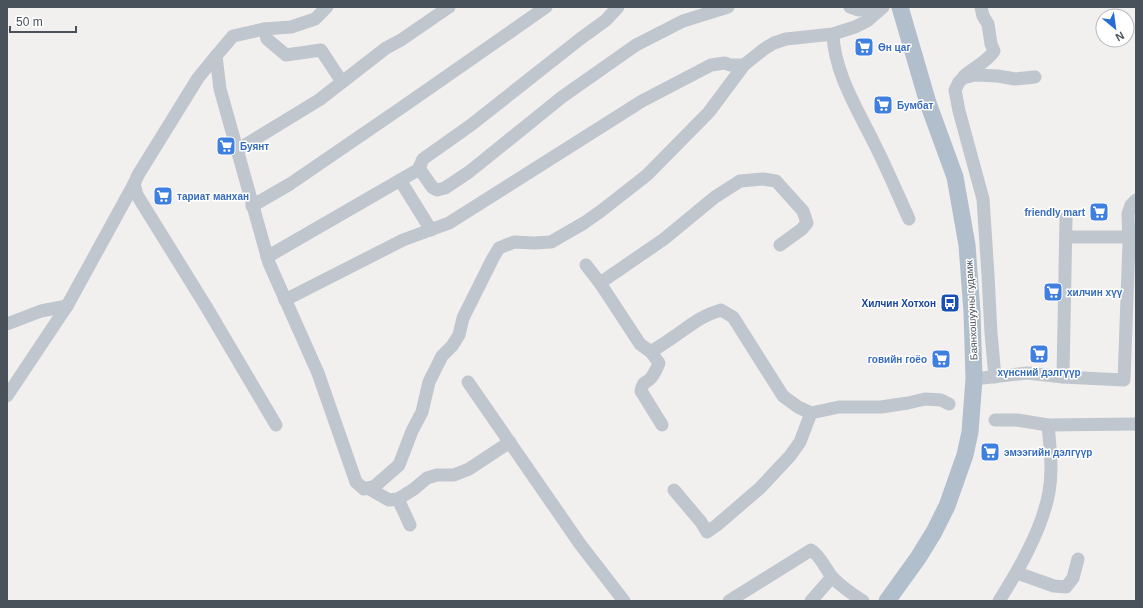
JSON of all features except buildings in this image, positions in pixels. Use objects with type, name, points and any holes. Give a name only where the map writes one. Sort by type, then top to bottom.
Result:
[{"type":"main road","name":"Баянхошууны гудамж","points":[[887,601],[918,558],[934,532],[947,506],[965,455],[970,432],[974,379],[972,312],[967,245],[955,177],[928,103],[900,7]]},
{"type":"street","points":[[7,396],[67,306],[138,175],[198,78],[216,56],[233,36],[264,29],[291,27],[315,19],[327,7]]},
{"type":"street","points":[[237,150],[319,100],[386,48],[401,40],[449,7]]},
{"type":"street","points":[[252,206],[290,184],[546,7]]},
{"type":"street","points":[[267,257],[419,168],[423,159],[471,125],[606,20],[618,7]]},
{"type":"street","points":[[419,168],[433,188],[436,190],[445,188],[468,172],[562,97],[636,45],[683,21],[728,7]]},
{"type":"street","points":[[850,7],[858,10],[876,7]]},
{"type":"street","points":[[216,56],[220,89],[267,257],[284,300],[318,373],[356,482],[364,489],[375,486],[399,465],[412,431],[422,412],[429,382],[442,356],[452,346],[459,335],[463,318],[492,258],[499,248],[514,242],[550,242],[584,223],[601,211],[647,175],[709,112],[744,66],[774,43],[786,39],[832,34],[855,27],[867,21],[883,7]]},
{"type":"street","points":[[981,7],[983,16],[988,24],[991,44],[994,51],[990,58],[971,70],[959,82],[956,90],[959,111],[983,199],[995,377]]},
{"type":"street","points":[[264,29],[267,39],[286,55],[321,50],[342,82]]},
{"type":"street","points":[[832,34],[833,46],[842,75],[909,219]]},
{"type":"street","points":[[284,300],[402,240],[449,223],[642,101],[711,65],[725,63],[744,66]]},
{"type":"street","points":[[963,78],[975,75],[998,76],[1015,79],[1035,78]]},
{"type":"street","points":[[600,283],[664,239],[715,197],[740,181],[763,179],[776,181],[803,210],[807,222],[802,229],[780,245]]},
{"type":"street","points":[[400,180],[431,230]]},
{"type":"street","points":[[134,184],[137,195],[207,308],[276,425]]},
{"type":"street","points":[[974,379],[1027,373],[1063,377],[1124,380],[1129,237],[1128,214],[1131,205],[1136,200]]},
{"type":"street","points":[[1063,377],[1066,218]]},
{"type":"street","points":[[1066,237],[1129,237]]},
{"type":"street","points":[[586,265],[600,283],[640,344],[651,352],[659,363],[657,370],[642,384],[641,391],[662,425]]},
{"type":"street","points":[[7,324],[41,311],[67,306]]},
{"type":"street","points":[[651,352],[671,340],[702,317],[721,310],[733,317],[783,396],[798,407],[812,413],[839,407],[881,407],[925,399],[941,400],[949,404]]},
{"type":"street","points":[[468,382],[580,544],[624,601]]},
{"type":"street","points":[[674,490],[701,522],[707,532],[760,488],[790,456],[800,442],[812,413]]},
{"type":"street","points":[[995,420],[1016,420],[1048,425],[1136,424]]},
{"type":"street","points":[[999,601],[1017,573],[1040,521],[1049,492],[1051,459],[1048,425]]},
{"type":"street","points":[[368,488],[389,500],[398,499],[414,489],[427,478],[436,475],[454,475],[469,469],[510,442]]},
{"type":"street","points":[[398,499],[410,525]]},
{"type":"street","points":[[729,601],[811,550],[815,553],[832,577],[848,591],[863,601]]},
{"type":"street","points":[[1017,573],[1054,586],[1066,587],[1073,578],[1078,559]]},
{"type":"street","points":[[811,601],[832,577]]},
{"type":"place","name":"Өн цаг","points":[[864,47]]},
{"type":"place","name":"Бумбат","points":[[883,105]]},
{"type":"place","name":"Буянт","points":[[226,146]]},
{"type":"place","name":"тариат манхан","points":[[163,196]]},
{"type":"place","name":"friendly mart","points":[[1099,212]]},
{"type":"place","name":"хилчин хүү","points":[[1053,292]]},
{"type":"place","name":"Хилчин Хотхон","points":[[950,303]]},
{"type":"place","name":"хүнсний дэлгүүр","points":[[1039,354]]},
{"type":"place","name":"говийн гоёо","points":[[941,359]]},
{"type":"place","name":"эмээгийн дэлгүүр","points":[[990,452]]}]
